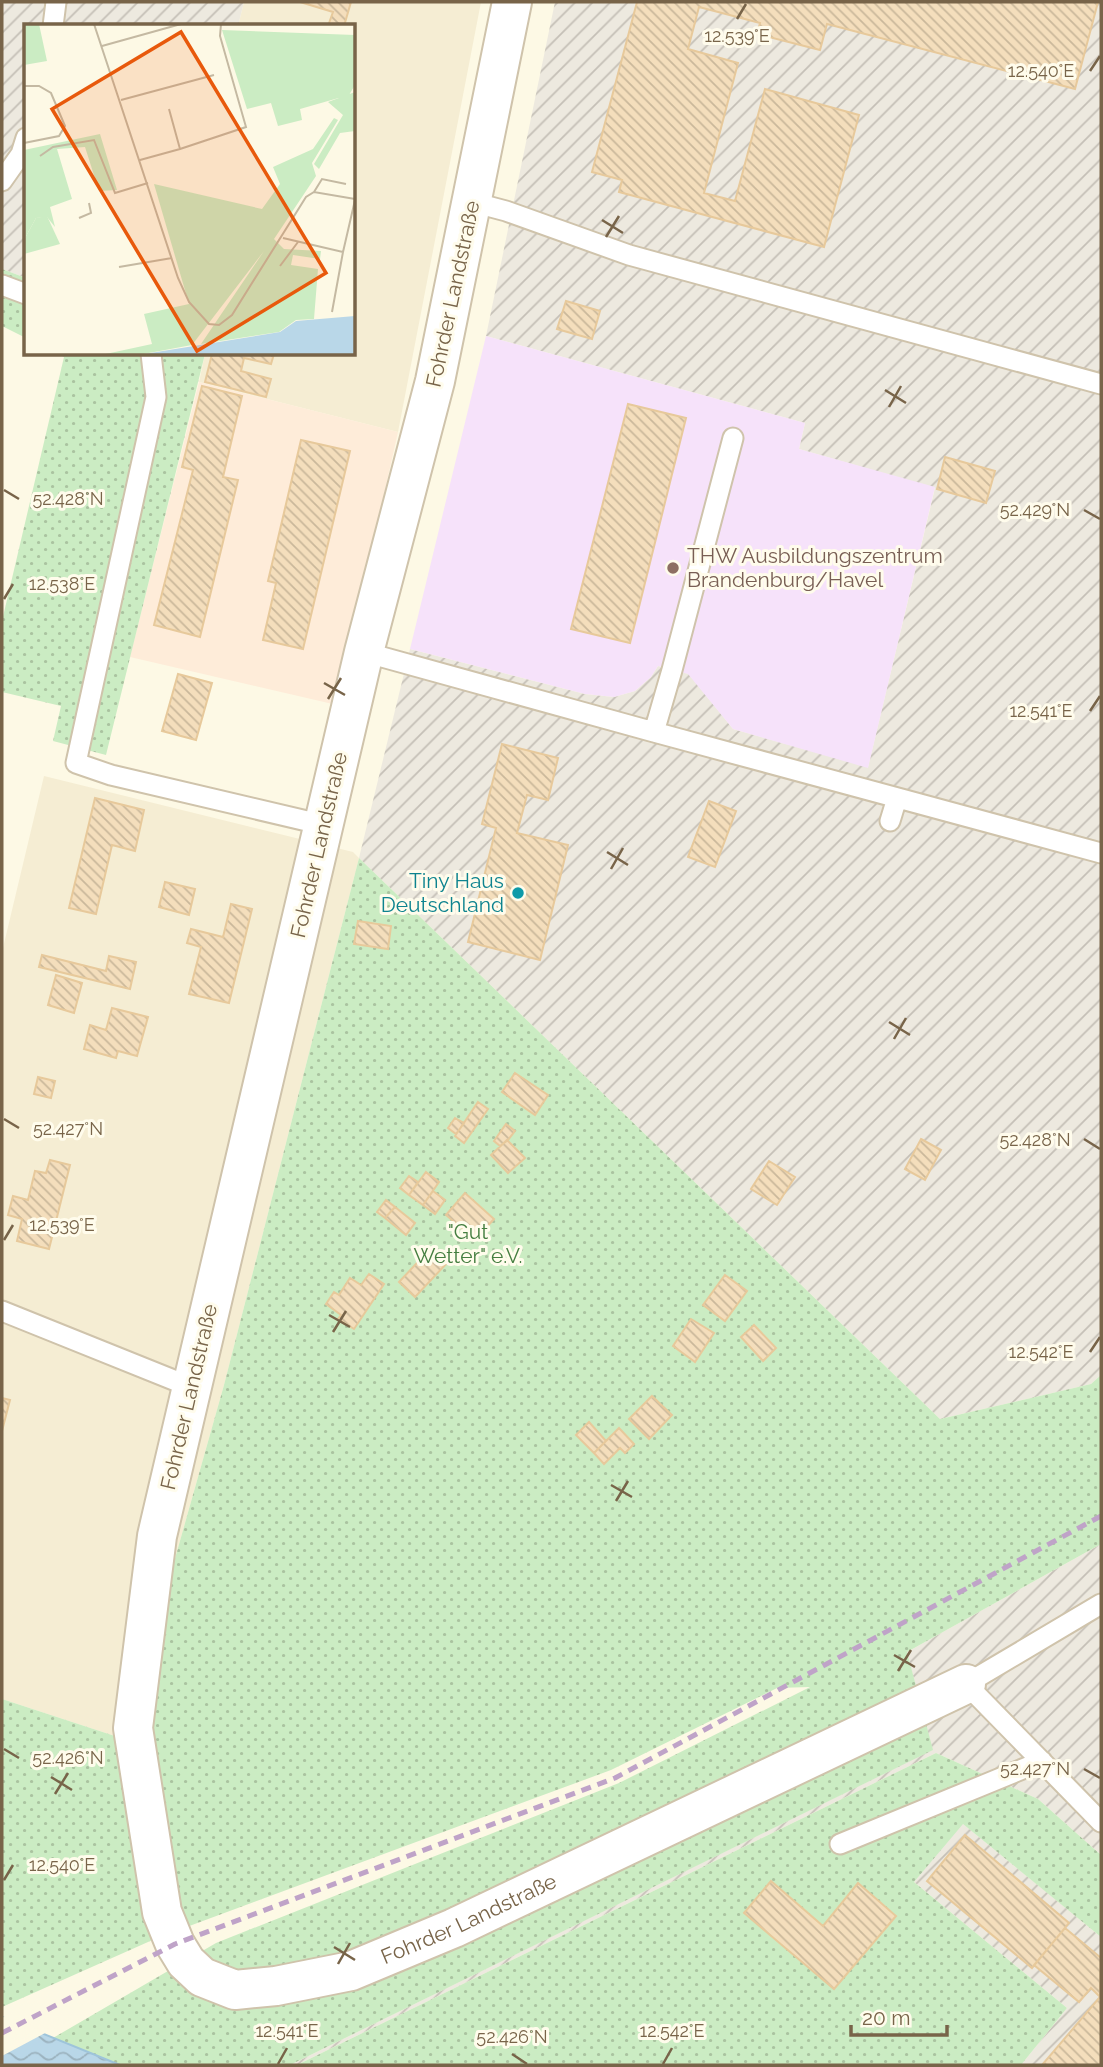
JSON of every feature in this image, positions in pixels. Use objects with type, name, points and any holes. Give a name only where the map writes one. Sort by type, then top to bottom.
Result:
[{"type":"street","name":"Fohrder Landstraße","points":[[512,2],[435,381],[364,652],[158,1536],[133,1728],[162,1912],[175,1944],[186,1962],[202,1977],[235,1990],[276,1986],[351,1971],[454,1928],[967,1684]]},
{"type":"lane","points":[[53,24],[56,2]]},
{"type":"lane","points":[[2,181],[24,143]]},
{"type":"lane","points":[[472,202],[506,211],[629,255],[1101,384]]},
{"type":"lane","points":[[2,285],[24,293]]},
{"type":"lane","points":[[151,355],[156,397],[76,763],[111,775],[324,825]]},
{"type":"lane","points":[[654,732],[733,438]]},
{"type":"lane","points":[[364,652],[1101,853]]},
{"type":"lane","points":[[890,821],[897,798]]},
{"type":"lane","points":[[2,1311],[191,1387]]},
{"type":"lane","name":"Fohrder Landstraße","points":[[967,1684],[1101,1604]]},
{"type":"lane","points":[[967,1684],[1101,1822]]},
{"type":"lane","points":[[841,1844],[1042,1761]]},
{"type":"shaded area","points":[[2,2],[244,2],[238,24],[24,24],[24,277],[2,269]]},
{"type":"shaded area","points":[[244,2],[481,2],[398,432],[199,382],[205,355],[355,355],[355,24],[238,24]]},
{"type":"shaded area","points":[[555,2],[1101,2],[1101,1375],[1091,1384],[940,1419],[359,858],[410,649],[585,694],[614,697],[635,691],[651,677],[658,666],[689,674],[733,729],[868,767],[935,488],[799,449],[805,423],[486,336]]},
{"type":"shaded area","name":"THW Ausbildungszentrum Brandenburg/Havel","points":[[486,336],[805,423],[799,449],[935,487],[868,768],[733,729],[688,674],[658,666],[651,677],[635,691],[614,697],[585,694],[410,649]]},
{"type":"shaded area","points":[[199,382],[398,432],[337,705],[130,657]]},
{"type":"shaded area","points":[[44,776],[353,852],[359,858],[224,1385],[124,1739],[2,1699],[2,952]]},
{"type":"shaded area","points":[[1101,1544],[1101,1855],[1038,1799],[936,1753],[297,2065],[290,2065],[932,1750],[907,1652]]},
{"type":"shaded area","points":[[962,1823],[1101,1937],[1101,2065],[1021,2065],[1067,2008],[914,1882]]},
{"type":"green space","points":[[2,269],[24,277],[24,337],[2,326]]},
{"type":"green space","points":[[60,355],[205,355],[106,755],[53,741],[61,706],[2,692],[2,621],[64,357]]},
{"type":"green space","name":"\"Gut Wetter\" e.V.","points":[[359,858],[940,1419],[1091,1384],[1101,1375],[1101,1544],[907,1652],[933,1750],[290,2065],[120,2065],[53,2038],[216,1943],[619,1783],[810,1687],[777,1688],[611,1770],[157,1938],[2,2007],[2,1699],[124,1739],[224,1385]]},
{"type":"green space","points":[[936,1753],[1038,1799],[1101,1855],[1101,1937],[963,1824],[914,1882],[1067,2008],[1021,2065],[297,2065]]},
{"type":"water","points":[[2,2017],[120,2065],[2,2065]]},
{"type":"pier","points":[[7,2015],[47,2032],[2,2056],[2,2018]]},
{"type":"building","points":[[300,2],[351,2],[345,24],[329,24],[333,12]]},
{"type":"building","points":[[637,2],[1098,2],[1075,89],[827,24],[820,50],[757,34],[760,23],[699,7],[688,49],[738,63],[704,193],[735,201],[765,89],[859,115],[824,247],[619,192],[622,180],[592,172]]},
{"type":"building","points":[[566,301],[600,311],[592,339],[557,329]]},
{"type":"building","points":[[212,355],[274,355],[271,364],[244,358],[241,371],[271,379],[266,397],[205,382]]},
{"type":"building","points":[[202,386],[242,396],[223,477],[238,480],[200,637],[154,625],[193,470],[182,467]]},
{"type":"building","points":[[628,404],[686,418],[630,643],[571,629]]},
{"type":"building","points":[[301,440],[350,451],[303,649],[263,640],[276,583],[268,581]]},
{"type":"building","points":[[945,457],[995,471],[986,503],[937,489]]},
{"type":"building","points":[[178,674],[212,683],[196,740],[162,731]]},
{"type":"building","name":"Tiny Haus Deutschland","points":[[502,744],[558,758],[548,800],[527,795],[517,833],[568,845],[540,960],[468,942],[496,828],[482,824]]},
{"type":"building","points":[[95,798],[144,810],[135,851],[112,845],[96,914],[69,908]]},
{"type":"building","points":[[709,801],[736,811],[715,867],[688,857]]},
{"type":"building","points":[[165,882],[195,889],[189,915],[159,907]]},
{"type":"building","points":[[231,904],[252,909],[229,1003],[189,994],[201,947],[187,943],[191,929],[223,937]]},
{"type":"building","points":[[358,921],[391,926],[388,949],[354,944]]},
{"type":"building","points":[[42,955],[106,971],[109,956],[136,962],[130,989],[39,967]]},
{"type":"building","points":[[56,975],[82,983],[74,1013],[48,1005]]},
{"type":"building","points":[[112,1008],[148,1017],[137,1056],[118,1051],[116,1058],[84,1049],[90,1025],[106,1030]]},
{"type":"building","points":[[515,1073],[548,1095],[535,1115],[502,1092]]},
{"type":"building","points":[[38,1077],[55,1081],[51,1098],[34,1094]]},
{"type":"building","points":[[478,1102],[488,1109],[464,1143],[455,1136]]},
{"type":"building","points":[[455,1118],[464,1123],[456,1134],[448,1128]]},
{"type":"building","points":[[506,1124],[515,1131],[500,1146],[494,1141]]},
{"type":"building","points":[[921,1139],[941,1150],[925,1180],[905,1169]]},
{"type":"building","points":[[507,1140],[525,1158],[508,1173],[491,1155]]},
{"type":"building","points":[[50,1160],[70,1165],[49,1249],[17,1241],[22,1219],[8,1215],[13,1196],[28,1200],[35,1171],[46,1173]]},
{"type":"building","points":[[769,1161],[795,1177],[777,1205],[751,1189]]},
{"type":"building","points":[[426,1172],[439,1182],[423,1205],[409,1195]]},
{"type":"building","points":[[409,1176],[418,1182],[409,1195],[400,1188]]},
{"type":"building","points":[[433,1191],[445,1200],[435,1214],[423,1205]]},
{"type":"building","points":[[465,1193],[494,1219],[475,1240],[446,1215]]},
{"type":"building","points":[[386,1200],[395,1207],[385,1218],[377,1212]]},
{"type":"building","points":[[395,1207],[415,1223],[406,1235],[385,1218]]},
{"type":"building","points":[[431,1248],[447,1263],[415,1297],[399,1282]]},
{"type":"building","points":[[369,1274],[384,1284],[354,1329],[338,1319],[341,1315],[326,1304],[334,1292],[339,1295],[350,1278],[361,1285]]},
{"type":"building","points":[[725,1275],[747,1291],[725,1321],[703,1305]]},
{"type":"building","points":[[691,1319],[714,1333],[695,1362],[673,1346]]},
{"type":"building","points":[[754,1325],[776,1348],[763,1361],[741,1337]]},
{"type":"building","points":[[652,1396],[672,1415],[649,1439],[629,1419]]},
{"type":"building","points":[[2,1398],[10,1400],[2,1431]]},
{"type":"building","points":[[589,1422],[606,1441],[594,1453],[576,1435]]},
{"type":"building","points":[[619,1428],[634,1444],[625,1453],[620,1448],[604,1464],[594,1453]]},
{"type":"building","points":[[965,1835],[1069,1923],[1032,1968],[927,1881]]},
{"type":"building","points":[[771,1881],[823,1926],[858,1883],[896,1916],[834,1989],[744,1913]]},
{"type":"building","points":[[1065,1928],[1101,1958],[1100,1997],[1091,1988],[1079,2002],[1034,1965]]},
{"type":"building","points":[[1101,1995],[1101,2065],[1042,2065],[1100,1997]]},
{"type":"railway","points":[[2,2033],[175,1944],[615,1778],[1101,1516]]},
{"type":"place","name":"THW Ausbildungszentrum Brandenburg/Havel","points":[[673,568]]},
{"type":"place","name":"Tiny Haus Deutschland","points":[[518,893]]}]
